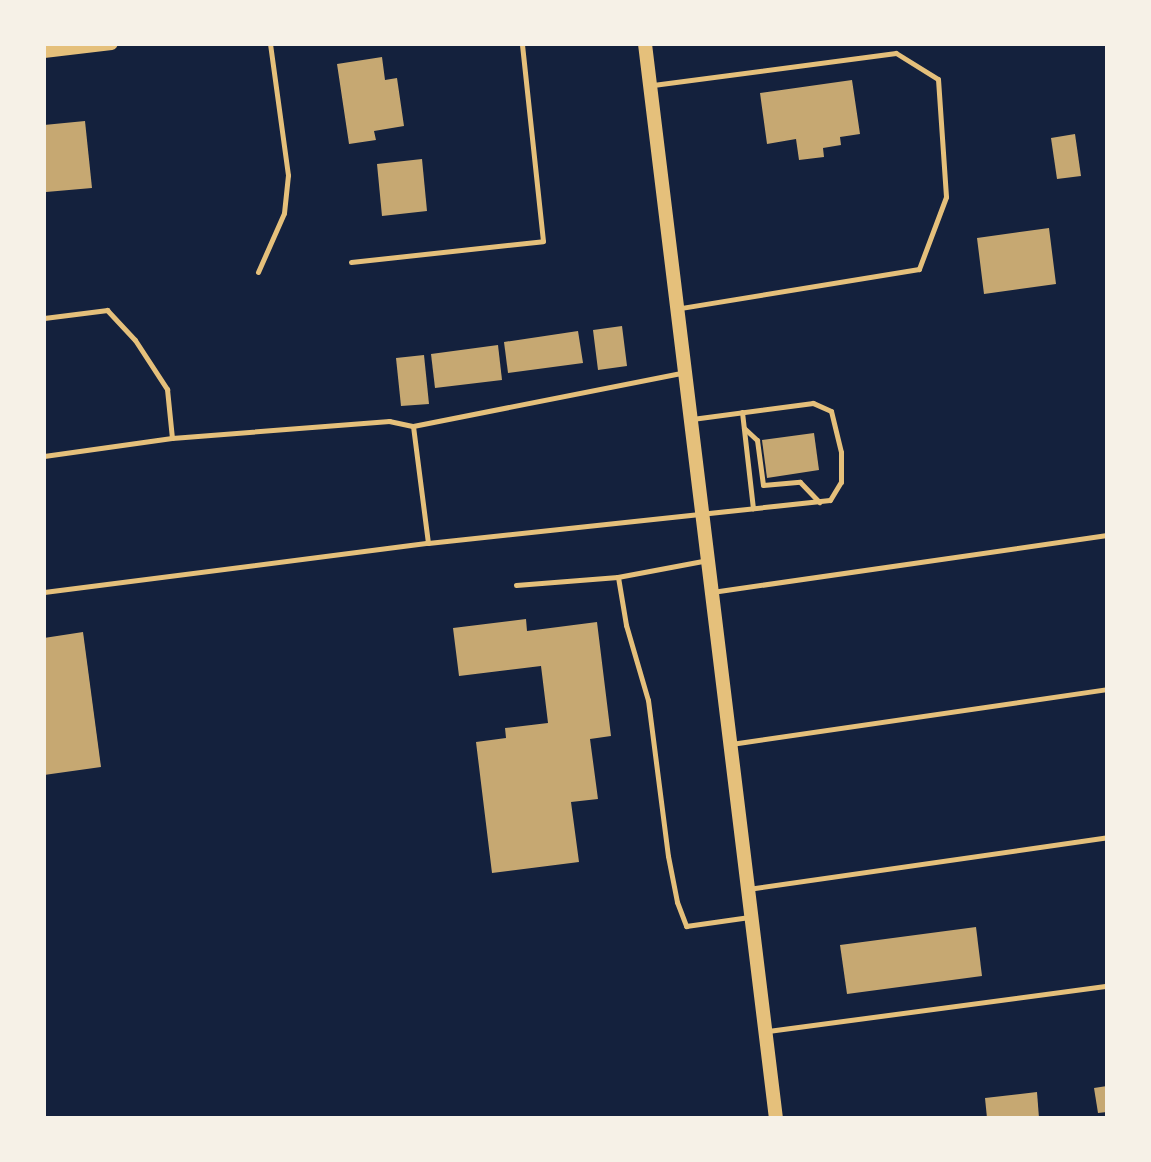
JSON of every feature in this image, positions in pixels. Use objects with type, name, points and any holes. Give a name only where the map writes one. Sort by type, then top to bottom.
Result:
[{"type":"main road","points":[[645,44],[776,1118]]},
{"type":"street","points":[[44,52],[112,44]]},
{"type":"lane","points":[[258,272],[284,214],[288,175],[270,44]]},
{"type":"lane","points":[[351,262],[543,242],[522,44]]},
{"type":"lane","points":[[650,86],[896,52],[938,79],[946,197],[919,269],[677,309]]},
{"type":"lane","points":[[44,318],[107,310],[135,340],[167,389],[172,438]]},
{"type":"lane","points":[[44,456],[172,438],[389,421],[413,426],[685,372]]},
{"type":"lane","points":[[44,592],[428,543],[819,502],[830,500],[841,482],[841,452],[831,411],[813,403],[691,419]]},
{"type":"lane","points":[[742,412],[753,508]]},
{"type":"lane","points":[[413,426],[428,543]]},
{"type":"lane","points":[[744,428],[757,440],[763,485],[800,482],[819,502]]},
{"type":"lane","points":[[712,592],[1107,535]]},
{"type":"lane","points":[[516,586],[618,577],[708,560]]},
{"type":"lane","points":[[618,577],[626,625],[648,700],[661,815],[677,902],[686,926],[752,917]]},
{"type":"lane","points":[[730,744],[1107,689]]},
{"type":"lane","points":[[748,889],[1107,837]]},
{"type":"lane","points":[[765,1031],[1107,986]]},
{"type":"building","points":[[382,57],[385,80],[397,78],[404,126],[374,131],[376,140],[349,144],[337,64]]},
{"type":"building","points":[[852,80],[860,134],[840,137],[841,145],[823,148],[824,157],[799,160],[796,139],[767,144],[760,93]]},
{"type":"building","points":[[85,121],[92,188],[46,192],[44,125]]},
{"type":"building","points":[[1075,134],[1081,176],[1057,179],[1051,138]]},
{"type":"building","points":[[422,159],[427,211],[382,216],[377,164]]},
{"type":"building","points":[[1049,228],[1056,284],[984,294],[977,238]]},
{"type":"building","points":[[622,326],[627,366],[598,370],[593,330]]},
{"type":"building","points":[[578,331],[583,363],[508,373],[504,342]]},
{"type":"building","points":[[498,345],[502,380],[435,388],[431,354]]},
{"type":"building","points":[[424,355],[429,404],[401,406],[396,358]]},
{"type":"building","points":[[814,433],[819,470],[767,478],[762,440]]},
{"type":"building","points":[[526,619],[527,631],[597,622],[611,736],[590,739],[598,799],[571,802],[579,862],[492,873],[476,742],[506,738],[505,728],[548,723],[541,666],[459,676],[453,628]]},
{"type":"building","points":[[83,632],[101,767],[44,775],[44,638]]},
{"type":"building","points":[[976,927],[982,976],[847,994],[840,945]]},
{"type":"building","points":[[1107,1086],[1107,1112],[1098,1113],[1094,1088]]},
{"type":"building","points":[[1037,1092],[1039,1118],[987,1118],[985,1098]]}]
